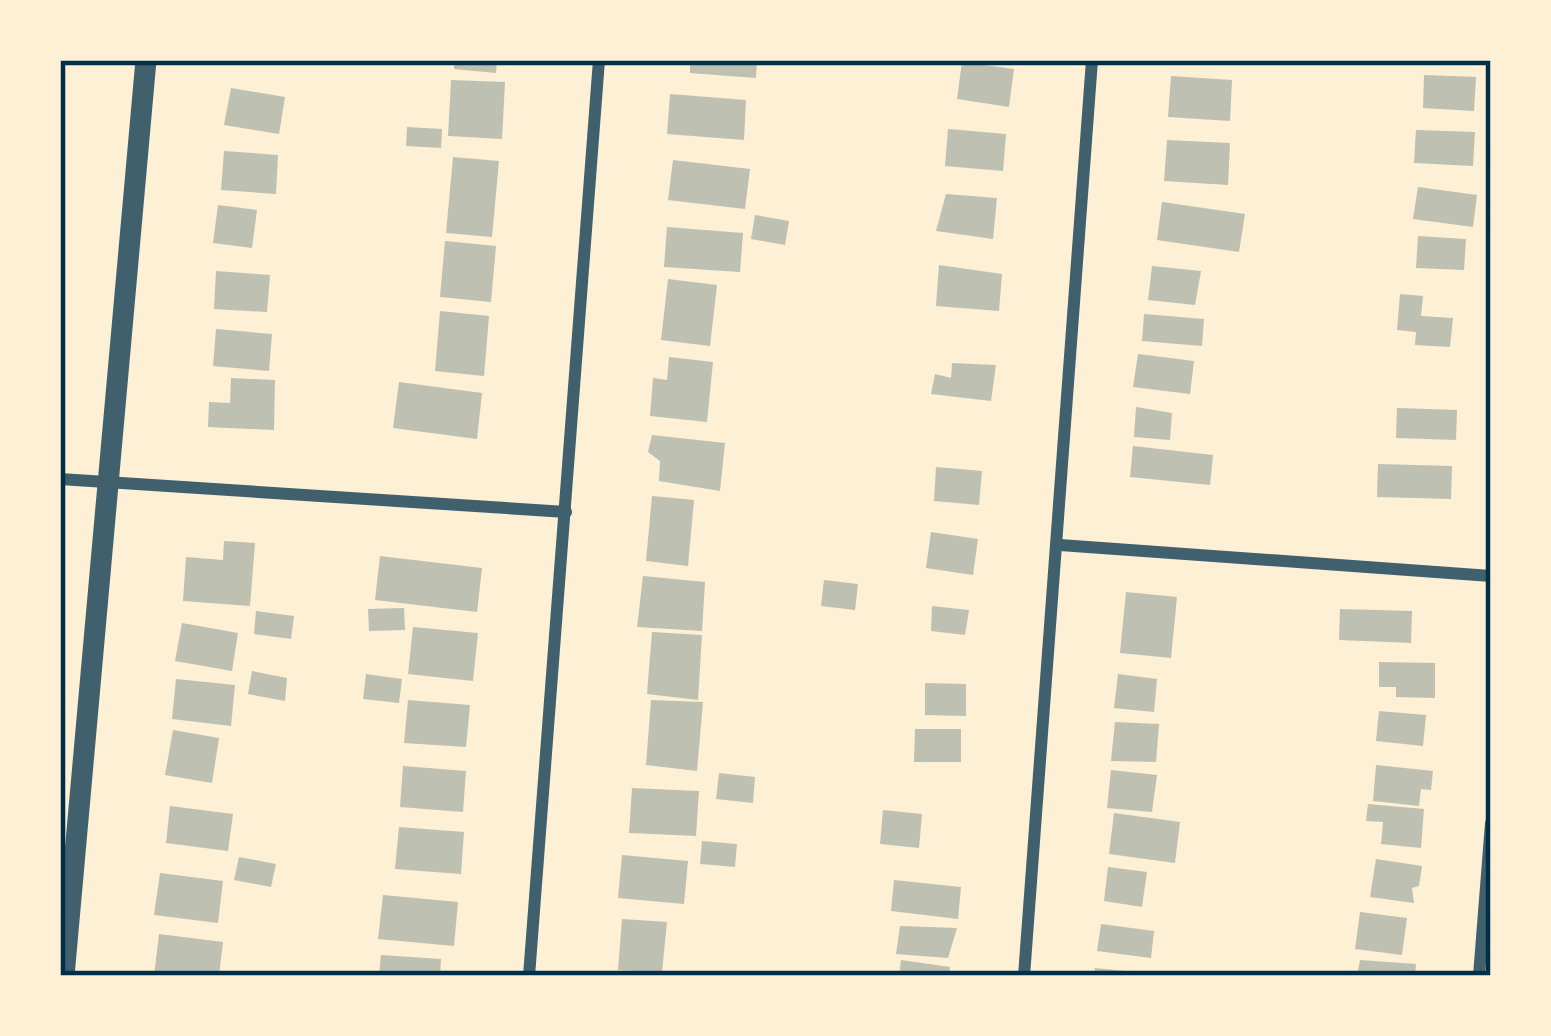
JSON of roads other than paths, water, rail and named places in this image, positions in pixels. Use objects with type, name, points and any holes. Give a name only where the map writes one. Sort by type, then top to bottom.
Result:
[{"type":"street","points":[[64,976],[146,60]]},
{"type":"street","points":[[529,976],[599,60]]},
{"type":"street","points":[[1024,976],[1093,60]]},
{"type":"street","points":[[60,479],[566,512]]},
{"type":"street","points":[[1060,545],[1491,576]]},
{"type":"street","points":[[1478,976],[1491,824]]}]
